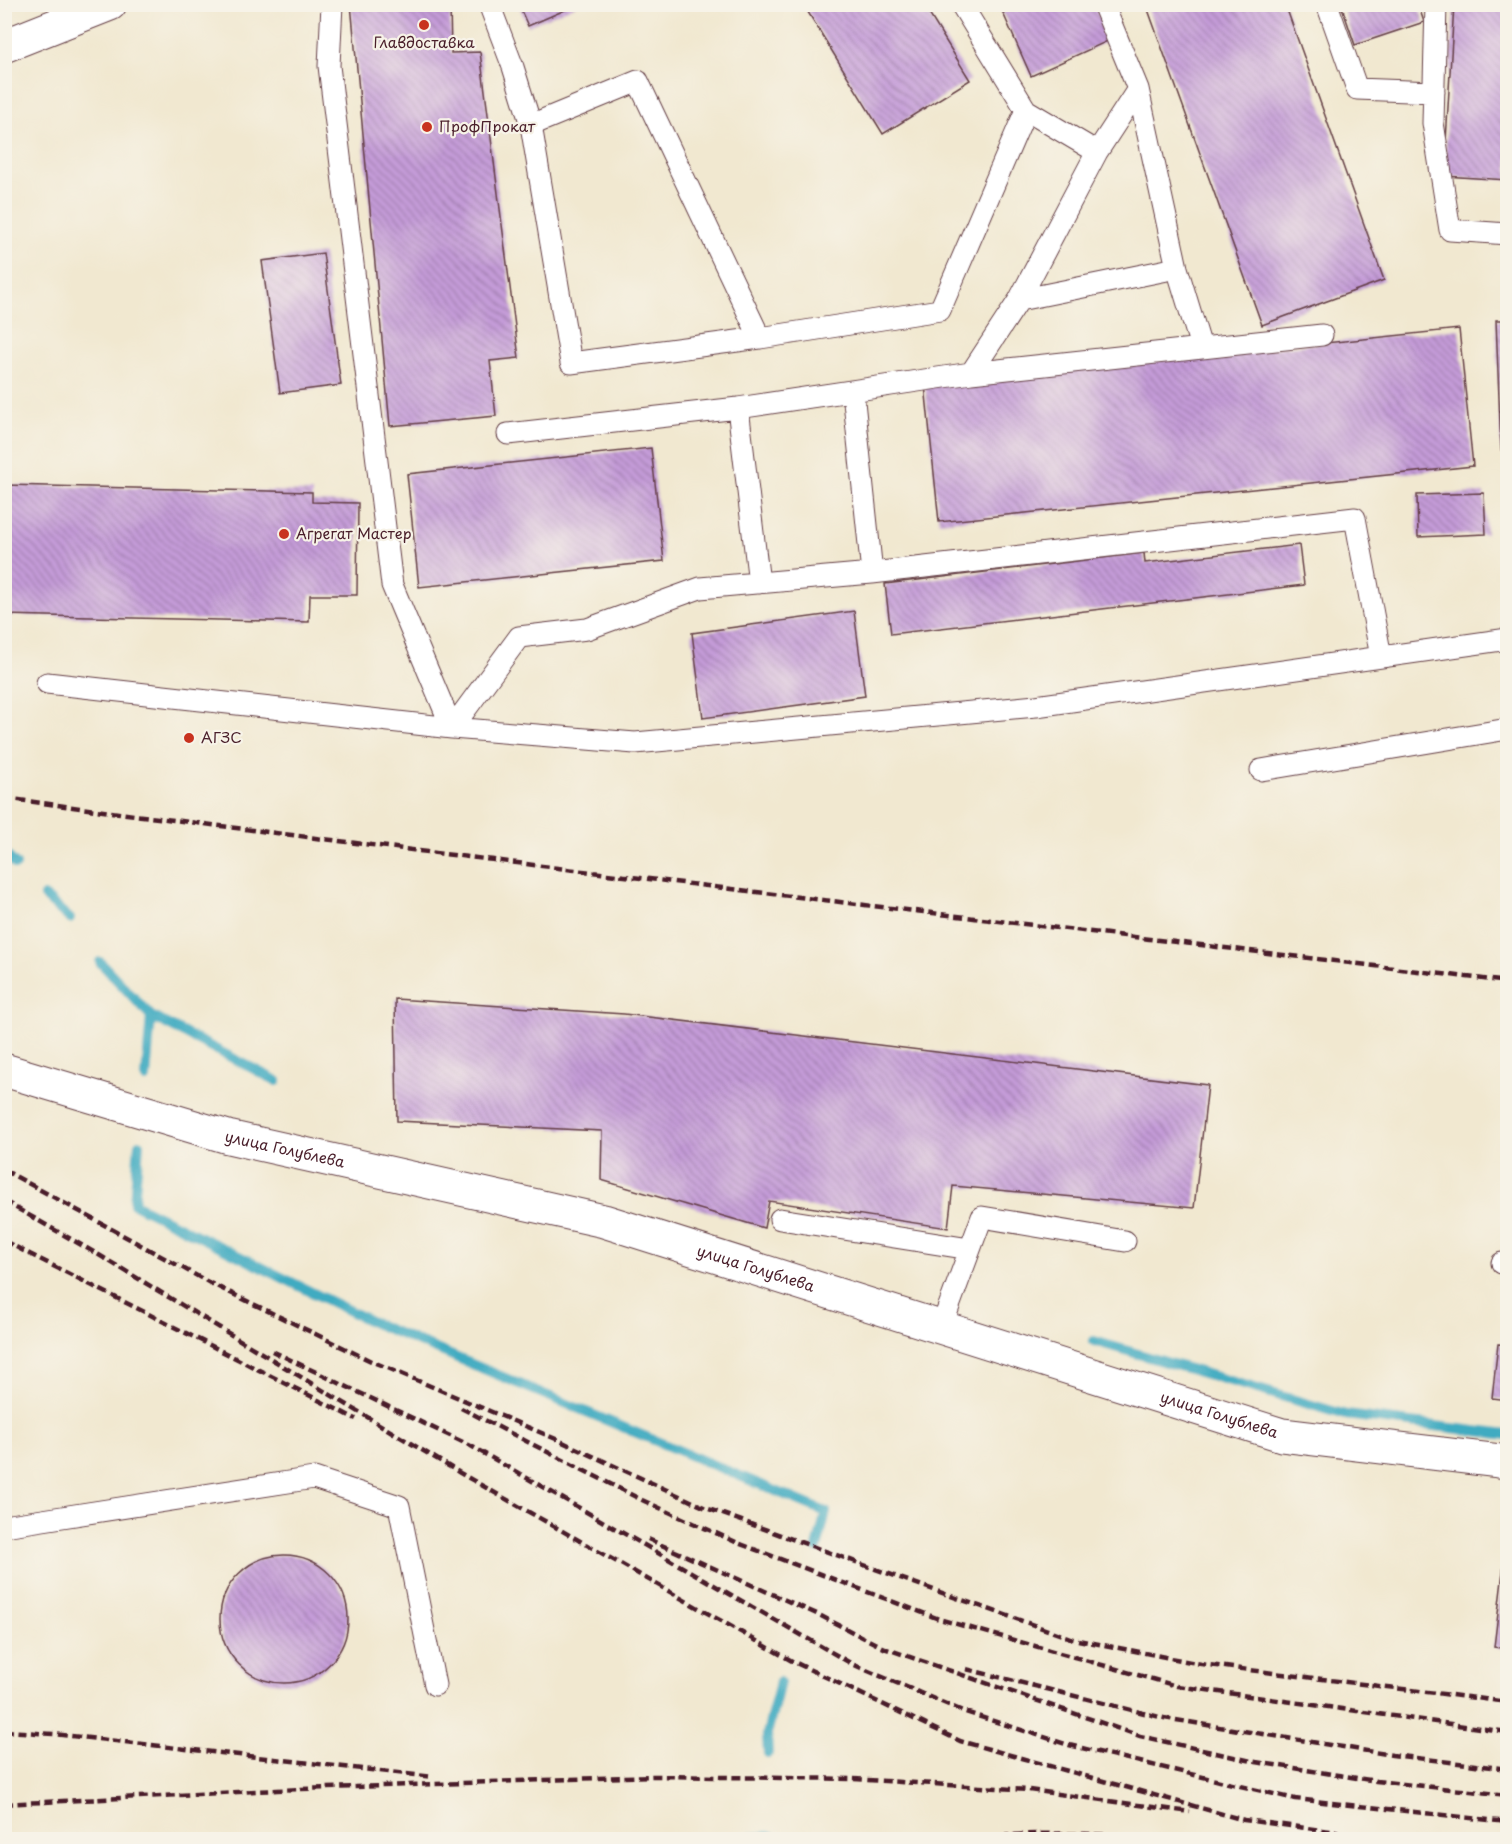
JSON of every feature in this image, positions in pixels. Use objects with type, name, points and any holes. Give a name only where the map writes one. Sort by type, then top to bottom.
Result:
[{"type":"street","points":[[4,46],[110,4]]},
{"type":"street","name":"улица Голублева","points":[[4,1070],[228,1137],[604,1221],[1282,1435],[1508,1462]]},
{"type":"lane","points":[[332,4],[329,66],[392,585],[452,728]]},
{"type":"lane","points":[[489,4],[531,125],[571,363],[760,338],[940,310],[1026,110]]},
{"type":"lane","points":[[961,4],[1026,110],[1097,152]]},
{"type":"lane","points":[[1103,4],[1138,89],[1177,268],[1201,347]]},
{"type":"lane","points":[[1327,4],[1358,89],[1434,92]]},
{"type":"lane","points":[[1436,4],[1433,123],[1450,230],[1508,234]]},
{"type":"lane","points":[[531,125],[638,81],[760,338]]},
{"type":"lane","points":[[971,373],[1019,300],[1097,152],[1138,89]]},
{"type":"lane","points":[[1019,300],[1177,268]]},
{"type":"lane","points":[[508,434],[738,408],[971,373],[1322,335]]},
{"type":"lane","points":[[853,392],[872,573]]},
{"type":"lane","points":[[738,408],[759,583]]},
{"type":"lane","points":[[452,728],[519,637],[587,629],[700,588],[872,573],[1355,518],[1381,657]]},
{"type":"lane","points":[[47,683],[452,728],[635,743],[1036,706],[1508,639]]},
{"type":"lane","points":[[1261,770],[1508,729]]},
{"type":"lane","points":[[941,1328],[982,1217],[1125,1241]]},
{"type":"lane","points":[[780,1219],[970,1250]]},
{"type":"lane","points":[[4,1526],[314,1478],[399,1506],[435,1685]]},
{"type":"building","points":[[351,4],[450,4],[451,53],[480,52],[519,358],[490,361],[496,416],[390,426]]},
{"type":"building","points":[[518,4],[579,4],[528,26]]},
{"type":"building","points":[[803,4],[923,4],[970,80],[883,134]]},
{"type":"building","points":[[999,4],[1094,4],[1110,40],[1031,76]]},
{"type":"building","points":[[1146,4],[1285,4],[1384,280],[1262,325]]},
{"type":"building","points":[[1341,4],[1418,4],[1424,22],[1355,45]]},
{"type":"building","points":[[1454,4],[1508,4],[1508,180],[1444,176]]},
{"type":"building","points":[[323,253],[341,385],[280,393],[262,261]]},
{"type":"building","points":[[1496,320],[1508,320],[1508,450],[1501,450]]},
{"type":"building","points":[[1459,329],[1473,466],[939,522],[925,385]]},
{"type":"building","points":[[651,448],[664,561],[419,587],[407,474]]},
{"type":"building","points":[[4,485],[312,492],[312,502],[358,503],[357,595],[310,595],[309,622],[4,615]]},
{"type":"building","points":[[1484,493],[1486,534],[1418,537],[1417,495]]},
{"type":"building","points":[[1299,545],[1304,585],[891,634],[885,584],[1144,553],[1145,563]]},
{"type":"building","points":[[854,611],[865,696],[703,718],[692,633]]},
{"type":"building","points":[[395,999],[624,1014],[1208,1085],[1194,1208],[953,1186],[948,1228],[769,1201],[764,1228],[601,1180],[602,1131],[397,1121]]},
{"type":"building","points":[[1498,1344],[1508,1345],[1508,1400],[1492,1398]]},
{"type":"building","points":[[284,1555],[309,1560],[329,1574],[343,1594],[348,1619],[343,1644],[329,1664],[309,1678],[284,1683],[259,1678],[239,1664],[225,1644],[220,1619],[225,1594],[239,1574],[259,1560]]},
{"type":"building","points":[[1504,1563],[1508,1564],[1508,1649],[1494,1647]]},
{"type":"waterway","points":[[4,853],[16,865]]},
{"type":"waterway","points":[[44,896],[70,919]]},
{"type":"waterway","points":[[100,962],[151,1016],[277,1081]]},
{"type":"waterway","points":[[146,1078],[151,1016]]},
{"type":"waterway","points":[[139,1144],[134,1204],[376,1324],[826,1512],[817,1548]]},
{"type":"waterway","points":[[1094,1341],[1346,1415],[1508,1435]]},
{"type":"waterway","points":[[768,1753],[767,1734],[780,1682]]},
{"type":"waterway","points":[[724,1840],[772,1836]]},
{"type":"railway","points":[[4,798],[568,869],[1508,982]]},
{"type":"railway","points":[[4,1170],[210,1283],[371,1361],[556,1439],[706,1508],[903,1579],[1073,1639],[1201,1664],[1508,1702]]},
{"type":"railway","points":[[4,1201],[99,1255],[460,1473],[792,1661],[960,1741],[1244,1820],[1400,1840]]},
{"type":"railway","points":[[4,1241],[356,1419]]},
{"type":"railway","points":[[272,1351],[471,1446],[852,1664],[965,1712],[1069,1745],[1295,1799],[1508,1822]]},
{"type":"railway","points":[[461,1408],[642,1500],[738,1543],[939,1619],[1177,1686],[1508,1732]]},
{"type":"railway","points":[[648,1539],[817,1614],[884,1648],[1140,1736],[1256,1762],[1376,1781],[1508,1795]]},
{"type":"railway","points":[[966,1669],[1164,1718],[1392,1755],[1508,1769]]},
{"type":"railway","points":[[4,1731],[54,1734],[433,1777]]},
{"type":"railway","points":[[4,1804],[277,1790],[654,1776],[853,1779],[1029,1790],[1190,1812]]},
{"type":"railway","points":[[960,1840],[1011,1835],[1064,1834],[1118,1835],[1169,1840]]},
{"type":"place","name":"Главдоставка","points":[[424,25]]},
{"type":"place","name":"ПрофПрокат","points":[[427,127]]},
{"type":"place","name":"Агрегат Мастер","points":[[284,534]]},
{"type":"place","name":"АГЗС","points":[[189,738]]}]
